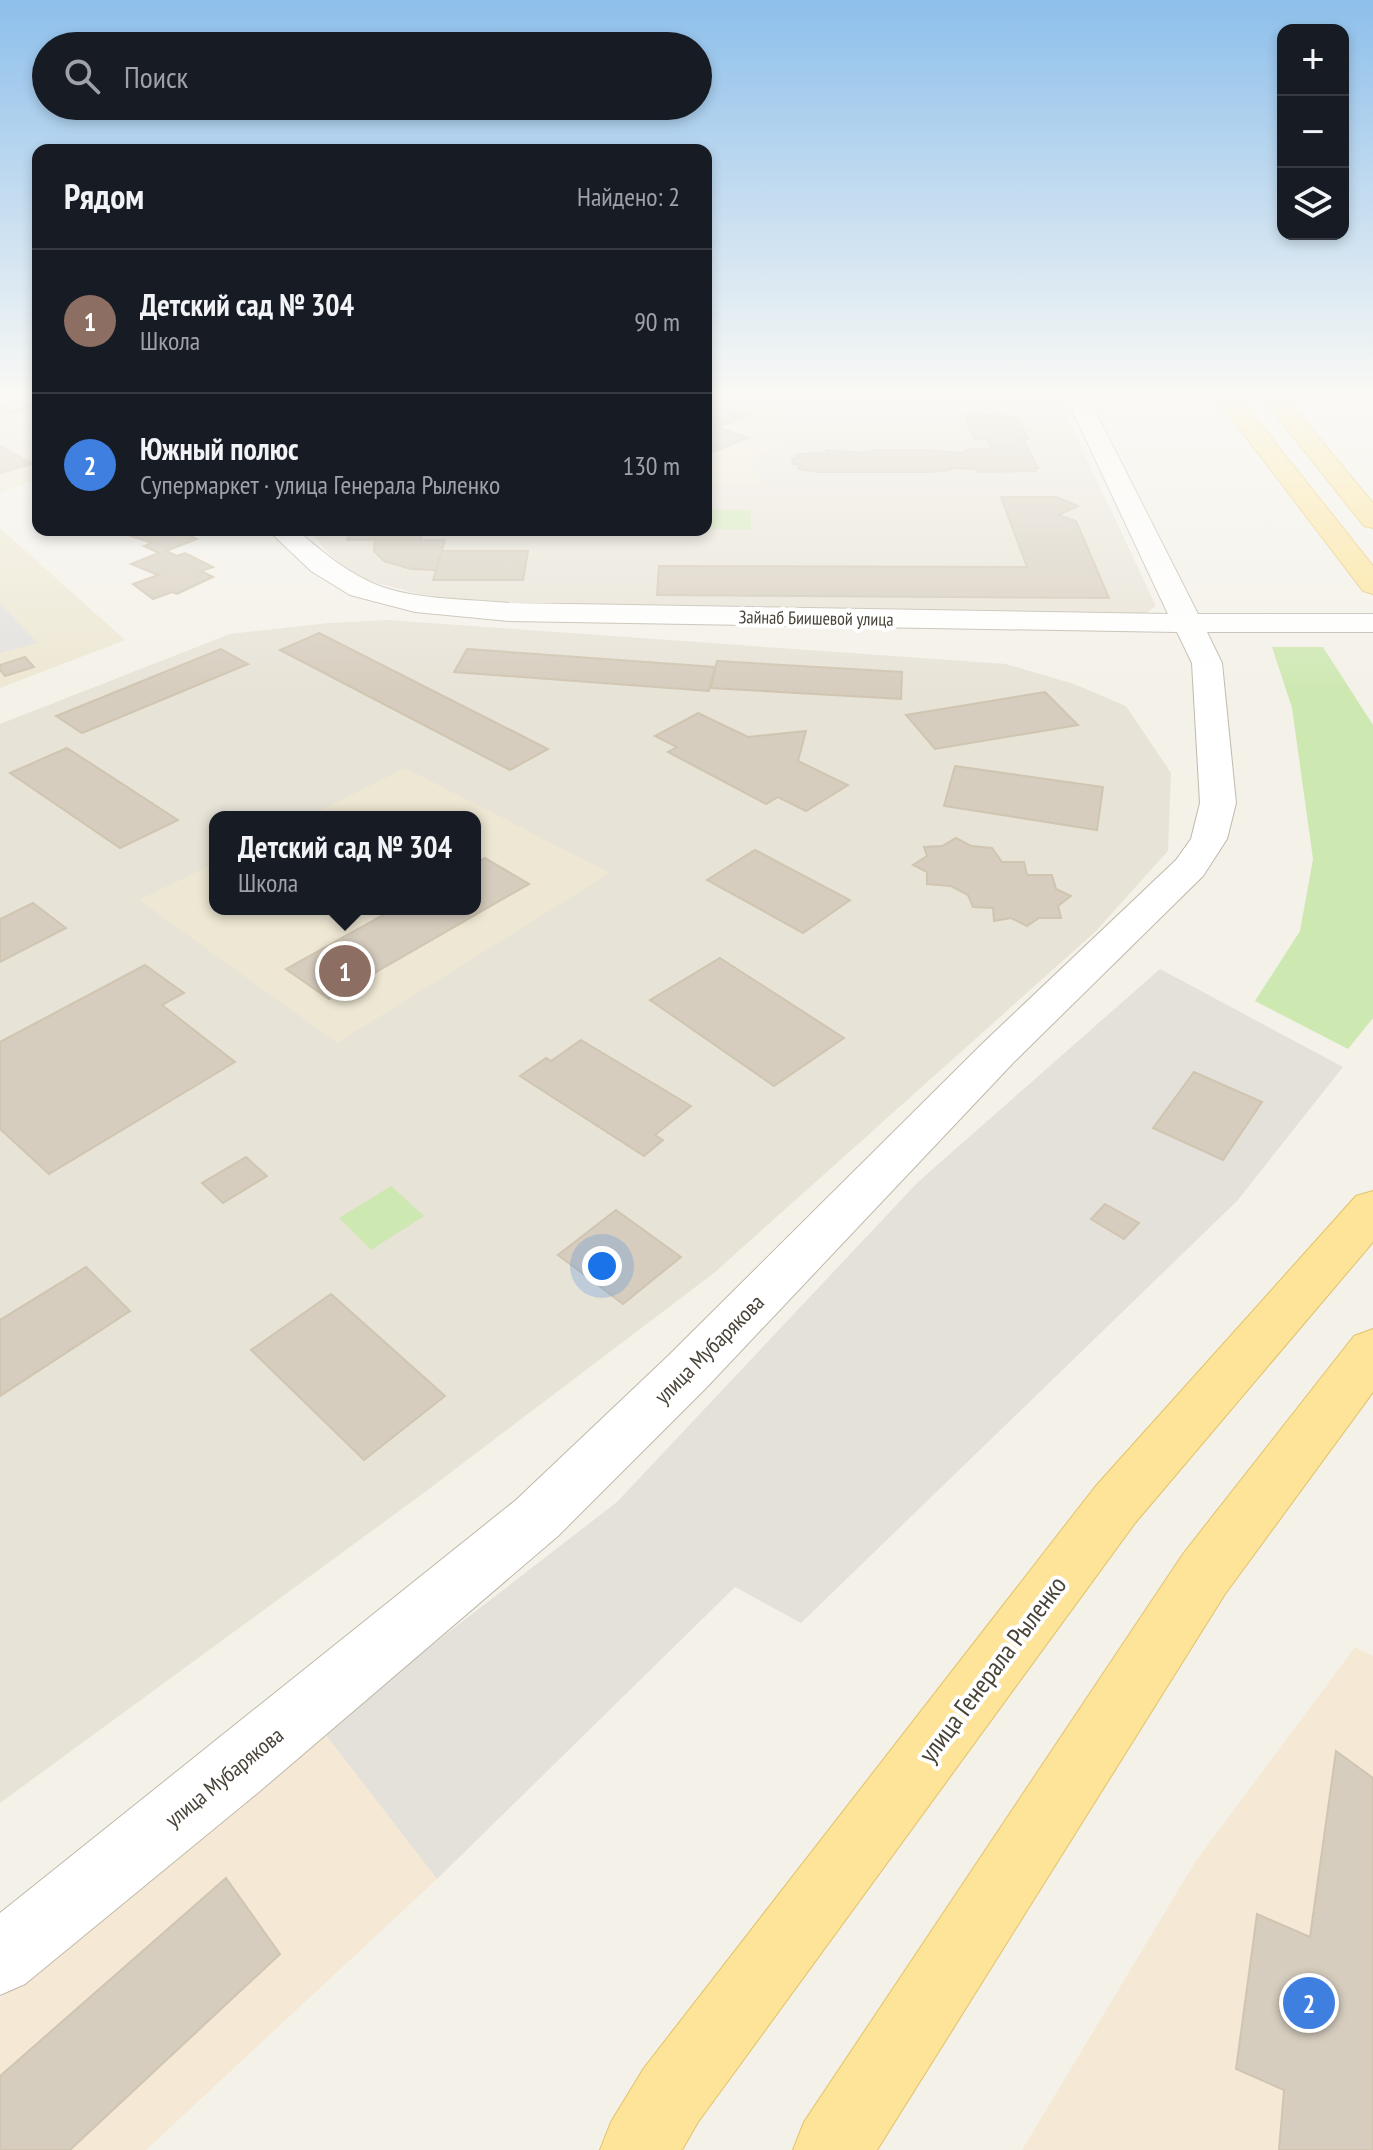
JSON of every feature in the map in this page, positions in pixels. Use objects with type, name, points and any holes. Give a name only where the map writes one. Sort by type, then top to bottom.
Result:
[{"type":"main road","points":[[1300,491],[1373,585]]},
{"type":"main road","points":[[1350,491],[1373,520]]},
{"type":"main road","name":"улица Генерала Рыленко","points":[[639,2150],[671,2095],[1115,1505],[1373,1209]]},
{"type":"main road","points":[[832,2150],[1204,1574],[1373,1351]]},
{"type":"street","name":"улица Мубарякова","points":[[0,1959],[237,1768],[537,1518],[687,1372],[998,1053],[1190,868],[1209,839],[1218,803],[1207,663],[1123,491]]},
{"type":"street","name":"Зайнаб Биишевой улица","points":[[288,536],[321,565],[360,589],[415,603],[509,612],[1373,623]]},
{"type":"shaded area","points":[[712,491],[1102,491],[1156,606],[1145,614],[505,605],[419,594],[358,578],[326,551],[315,536],[712,536]]},
{"type":"shaded area","points":[[0,528],[125,640],[0,688]]},
{"type":"shaded area","points":[[0,603],[37,643],[0,653]]},
{"type":"shaded area","points":[[388,620],[1006,664],[1074,684],[1126,706],[1171,773],[1168,851],[1096,931],[714,1273],[425,1492],[0,1803],[0,724],[230,634]]},
{"type":"shaded area","points":[[405,768],[610,873],[337,1043],[139,900],[209,866],[209,915],[481,915],[481,811],[319,811]]},
{"type":"shaded area","points":[[1160,969],[1343,1067],[1237,1201],[801,1623],[735,1587],[437,1879],[322,1730],[617,1502],[918,1182]]},
{"type":"shaded area","points":[[1355,1647],[1373,1656],[1373,2150],[1022,2150],[1195,1862]]},
{"type":"shaded area","points":[[322,1730],[437,1879],[146,2150],[0,2150],[0,1998]]},
{"type":"green space","points":[[712,510],[750,510],[751,529],[712,529]]},
{"type":"green space","points":[[1272,647],[1323,647],[1373,725],[1373,1018],[1348,1049],[1255,1001],[1300,931],[1313,859],[1292,708]]},
{"type":"green space","points":[[391,1186],[424,1216],[371,1250],[339,1218]]},
{"type":"building","points":[[1001,497],[1056,497],[1078,506],[1058,515],[1076,521],[1109,598],[657,595],[659,566],[1027,567]]},
{"type":"building","points":[[131,536],[190,536],[197,539],[166,551],[177,556],[185,553],[213,567],[201,571],[213,577],[177,594],[172,592],[153,599],[133,584],[158,575],[131,564],[159,553],[144,546],[152,543]]},
{"type":"building","points":[[349,536],[421,536],[420,540],[347,540]]},
{"type":"building","points":[[375,540],[445,540],[436,570],[411,569],[384,561],[374,551]]},
{"type":"building","points":[[442,551],[528,551],[523,580],[433,580]]},
{"type":"building","points":[[319,633],[548,749],[510,770],[280,650]]},
{"type":"building","points":[[221,649],[248,664],[82,733],[56,716]]},
{"type":"building","points":[[467,649],[715,667],[709,691],[454,672]]},
{"type":"building","points":[[25,657],[34,667],[5,676],[0,670],[0,665]]},
{"type":"building","points":[[717,661],[902,672],[901,699],[711,688]]},
{"type":"building","points":[[1045,692],[1078,725],[935,749],[906,715]]},
{"type":"building","points":[[698,713],[748,737],[806,731],[798,761],[848,785],[806,811],[778,797],[766,804],[668,752],[677,747],[655,736]]},
{"type":"building","points":[[67,748],[178,820],[120,848],[10,773]]},
{"type":"building","points":[[955,766],[1103,787],[1097,830],[944,806]]},
{"type":"building","points":[[956,838],[971,846],[992,848],[1002,862],[1024,862],[1027,875],[1052,875],[1056,889],[1071,896],[1058,906],[1061,918],[1039,918],[1027,926],[1011,918],[994,921],[993,908],[973,907],[968,895],[951,886],[927,884],[927,872],[913,865],[927,856],[924,847],[942,846]]},
{"type":"building","points":[[755,850],[850,900],[803,933],[707,880]]},
{"type":"building","points":[[485,858],[529,884],[481,912],[481,860]]},
{"type":"building","points":[[33,903],[66,928],[0,962],[0,919]]},
{"type":"building","points":[[383,915],[475,915],[329,999],[286,969]]},
{"type":"building","points":[[720,958],[844,1038],[774,1086],[650,1000]]},
{"type":"building","points":[[145,965],[184,993],[162,1005],[235,1062],[49,1174],[0,1129],[0,1042]]},
{"type":"building","points":[[581,1040],[691,1106],[655,1135],[663,1140],[644,1156],[520,1076],[546,1058],[551,1061]]},
{"type":"building","points":[[1194,1072],[1262,1102],[1223,1160],[1153,1128]]},
{"type":"building","points":[[246,1157],[267,1176],[223,1203],[202,1183]]},
{"type":"building","points":[[1105,1204],[1139,1223],[1124,1239],[1091,1219]]},
{"type":"building","points":[[616,1210],[681,1257],[623,1304],[558,1255]]},
{"type":"building","points":[[86,1267],[130,1311],[0,1396],[0,1320]]},
{"type":"building","points":[[331,1294],[445,1396],[364,1460],[251,1350]]},
{"type":"building","points":[[1336,1751],[1373,1778],[1373,2150],[1279,2150],[1284,2090],[1236,2069],[1257,1914],[1310,1937]]},
{"type":"building","points":[[226,1878],[280,1954],[70,2150],[0,2150],[0,2076]]},
{"type":"place","name":"Детский сад № 304","points":[[345,971]]},
{"type":"place","name":"Южный полюс","points":[[1309,2003]]}]
